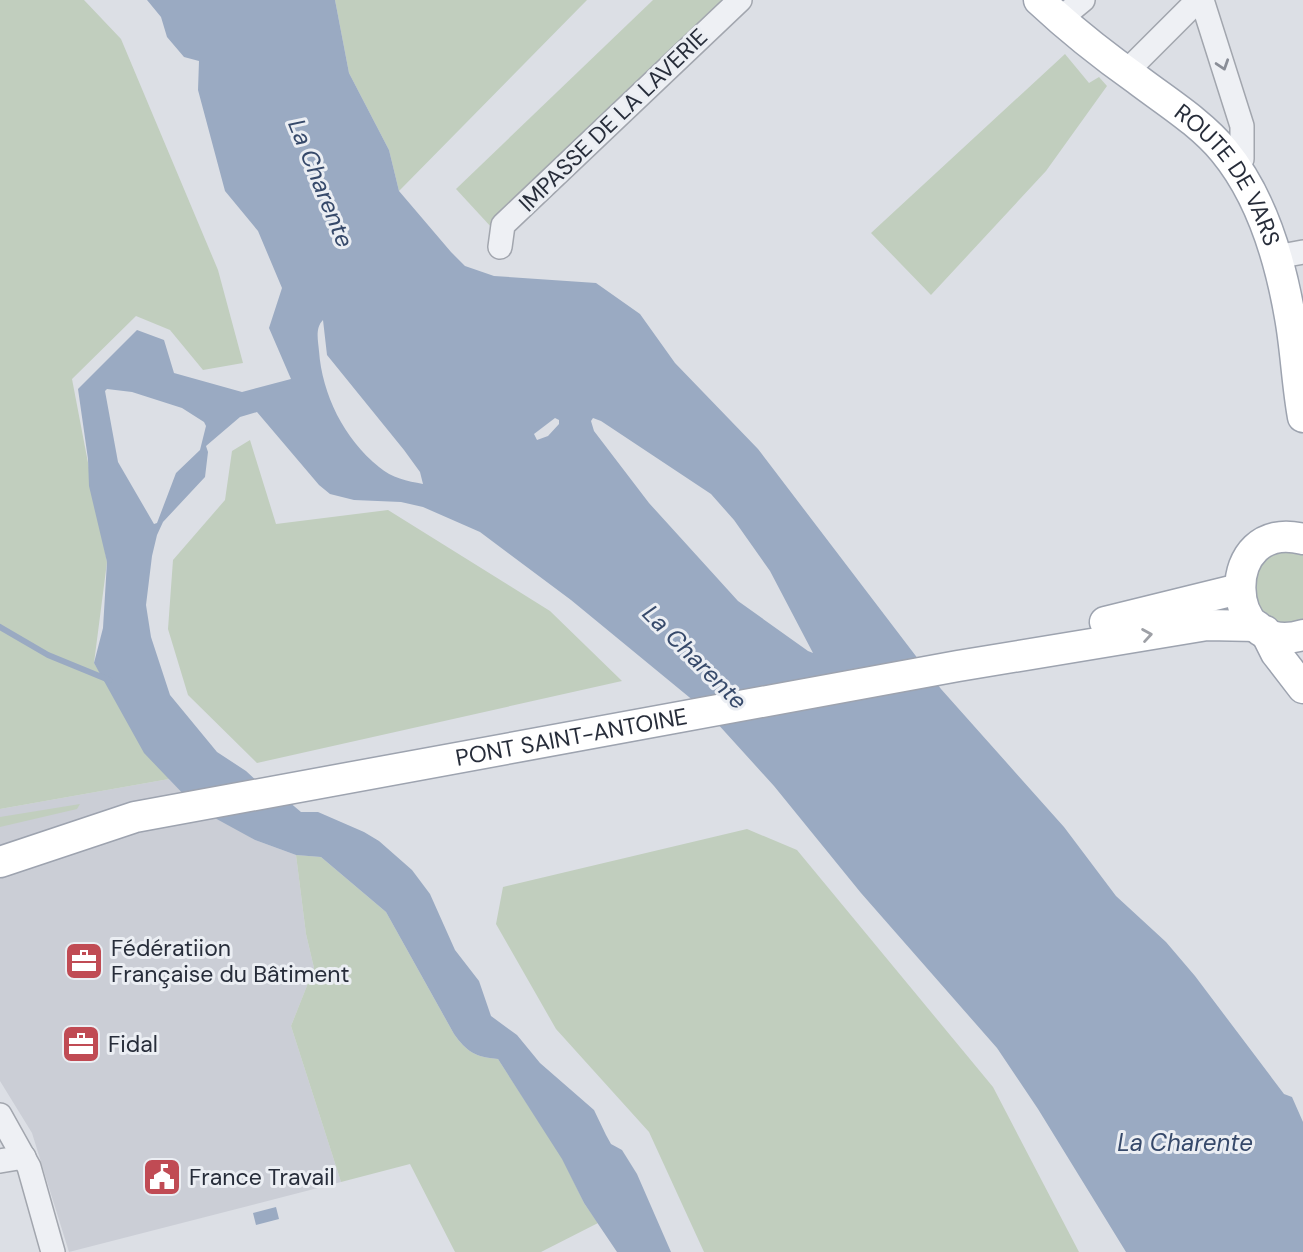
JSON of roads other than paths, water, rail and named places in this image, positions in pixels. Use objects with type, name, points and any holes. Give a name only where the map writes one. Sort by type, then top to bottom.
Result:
[{"type":"main road","name":"ROUTE DE VARS","points":[[1050,9],[1126,72],[1195,123],[1223,149],[1237,169],[1290,255],[1290,316],[1302,401]]},
{"type":"main road","points":[[1300,533],[1268,542],[1256,550],[1247,560],[1238,589],[1247,615],[1261,629],[1300,685]]},
{"type":"main road","name":"PONT SAINT-ANTOINE","points":[[1203,612],[1238,589]]},
{"type":"main road","name":"PONT SAINT-ANTOINE","points":[[131,810],[1139,615],[1203,612],[1283,637],[1301,636]]},
{"type":"main road","points":[[1300,685],[1301,636]]},
{"type":"main road","points":[[0,841],[131,810]]},
{"type":"main road","points":[[0,862],[131,810]]},
{"type":"street","name":"IMPASSE DE LA LAVERIE","points":[[500,247],[503,225],[740,0]]},
{"type":"street","points":[[1050,9],[1083,0]]},
{"type":"street","points":[[1126,72],[1200,0],[1242,126],[1242,159],[1237,169]]},
{"type":"street","points":[[0,1115],[24,1157],[53,1252]]},
{"type":"street","points":[[0,1161],[24,1157]]},
{"type":"water","name":"La Charente","points":[[147,0],[335,0],[349,73],[389,150],[399,191],[451,252],[465,266],[494,276],[596,283],[640,314],[675,363],[758,449],[941,689],[1064,827],[1116,896],[1166,942],[1284,1094],[1292,1097],[1303,1122],[1303,1252],[1126,1252],[997,1048],[861,893],[774,786],[706,711],[571,600],[480,532],[423,507],[401,502],[354,500],[330,494],[319,485],[257,412],[240,417],[206,446],[208,452],[205,477],[163,522],[157,535],[146,605],[151,637],[170,695],[217,752],[259,783],[301,812],[318,812],[364,832],[379,841],[412,870],[430,894],[455,950],[479,981],[491,1016],[517,1035],[540,1063],[594,1110],[611,1144],[622,1150],[637,1174],[671,1252],[617,1252],[584,1203],[562,1159],[498,1059],[472,1052],[454,1034],[386,912],[321,857],[296,855],[255,840],[213,817],[187,798],[144,753],[94,663],[103,628],[107,562],[89,486],[78,389],[137,330],[164,340],[174,373],[242,392],[291,379],[269,328],[282,288],[258,231],[225,191],[198,90],[199,61],[184,57],[167,37],[161,17]],"holes":[[[323,320],[327,355],[404,450],[420,472],[423,484],[384,471],[366,456],[345,429],[330,399],[321,367],[318,338]],[[105,391],[132,392],[182,408],[206,426],[200,450],[176,473],[157,523],[154,524],[118,462]],[[555,418],[559,420],[559,424],[548,436],[537,440],[534,434]],[[593,418],[601,421],[711,494],[734,520],[770,571],[813,653],[738,601],[649,503],[594,431],[591,421]]]},
{"type":"water","points":[[276,1207],[279,1219],[256,1225],[253,1213]]},
{"type":"waterway","points":[[0,627],[48,655],[109,680]]},
{"type":"place","name":"Fédératiion Française du Bâtiment","points":[[84,961]]},
{"type":"place","name":"Fidal","points":[[81,1044]]},
{"type":"place","name":"France Travail","points":[[162,1177]]}]
